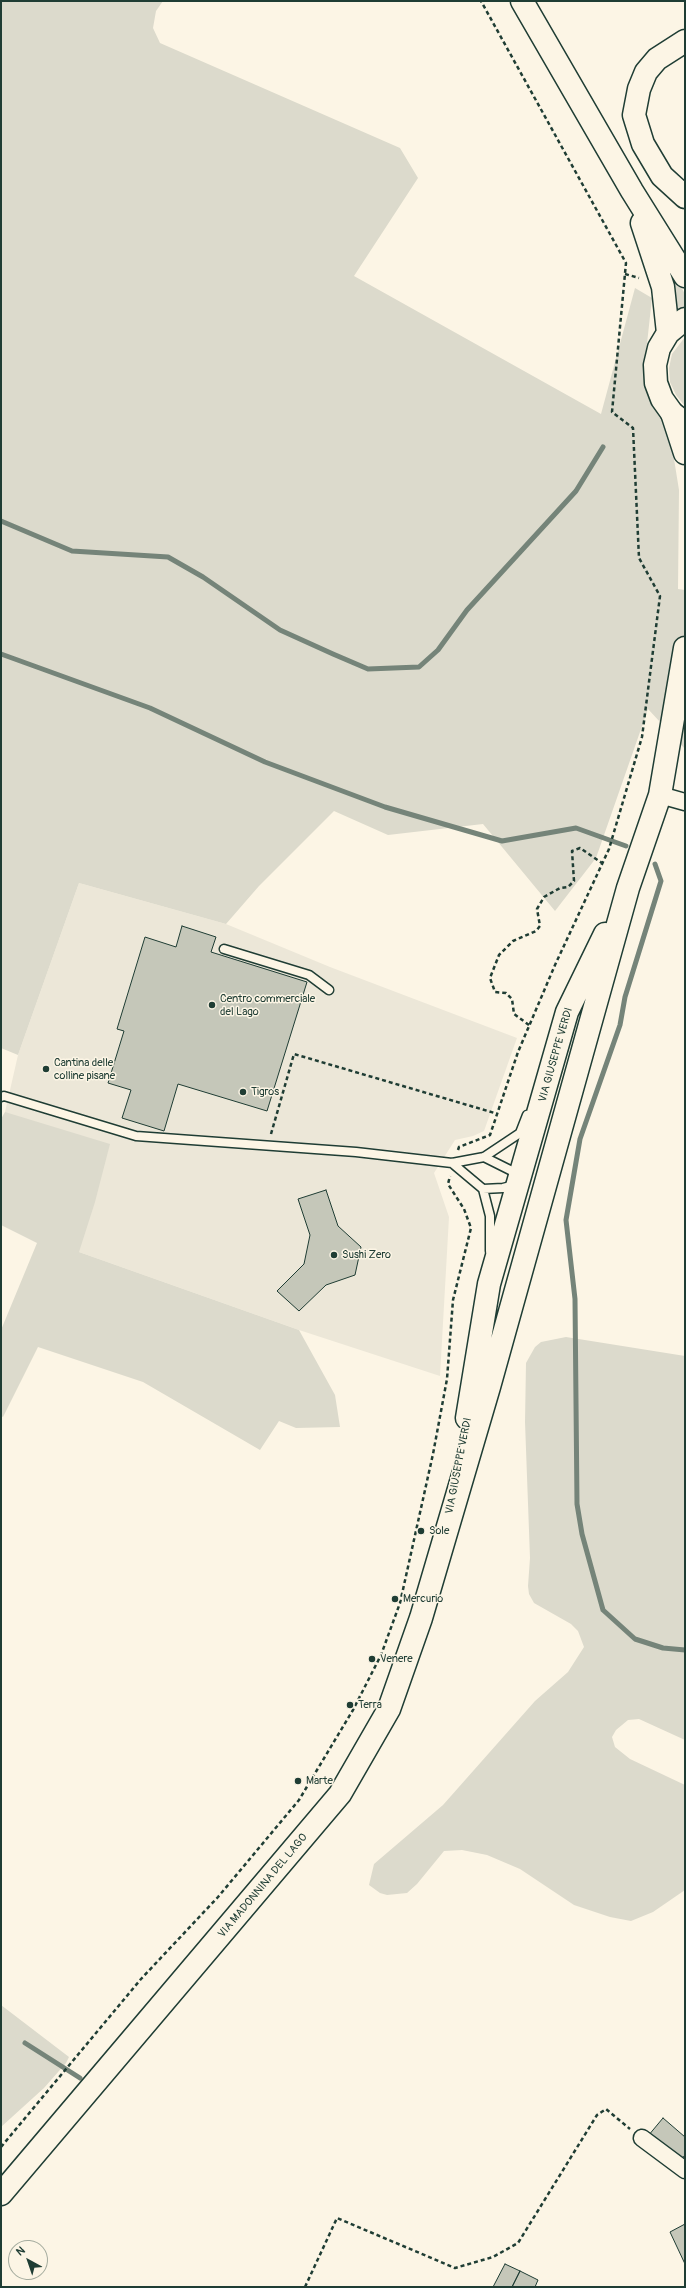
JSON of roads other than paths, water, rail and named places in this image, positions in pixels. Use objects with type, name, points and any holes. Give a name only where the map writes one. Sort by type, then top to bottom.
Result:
[{"type":"main road","points":[[522,1],[632,191],[685,276]]},
{"type":"main road","points":[[685,42],[657,59],[646,72],[639,89],[634,115],[643,144],[662,176],[685,197]]},
{"type":"main road","points":[[632,191],[663,287],[668,333]]},
{"type":"main road","points":[[685,319],[668,333],[660,348],[656,371],[656,383],[662,399],[678,418],[685,453]]},
{"type":"main road","name":"VIA GIUSEPPE VERDI","points":[[446,1532],[514,1296],[628,888],[660,795],[685,648]]},
{"type":"main road","name":"VIA GIUSEPPE VERDI","points":[[446,1532],[479,1355],[489,1284],[519,1184],[567,1012],[628,888]]},
{"type":"main road","name":"VIA GIUSEPPE VERDI","points":[[519,1184],[539,1169],[561,1095],[578,1068]]},
{"type":"main road","name":"VIA GIUSEPPE VERDI","points":[[514,1296],[529,1198],[519,1184]]},
{"type":"main road","name":"VIA MADONNINA DEL LAGO","points":[[1,2194],[340,1794],[389,1709],[421,1618],[446,1532]]},
{"type":"street","points":[[660,795],[685,802]]},
{"type":"street","points":[[642,2138],[685,2170]]},
{"type":"lane","points":[[224,948],[308,975],[329,990]]},
{"type":"lane","points":[[1,1097],[4,1096],[136,1136],[356,1152],[452,1163],[484,1157],[520,1133],[567,1012]]},
{"type":"lane","points":[[483,1189],[503,1188],[519,1184],[512,1171],[484,1157]]},
{"type":"lane","points":[[452,1163],[483,1189],[490,1216],[489,1284]]},
{"type":"waterway","points":[[1,521],[72,551],[168,557],[203,577],[280,630],[333,654],[368,669],[419,667],[438,650],[467,610],[576,491],[603,447]]},
{"type":"waterway","points":[[1,654],[150,708],[265,762],[385,807],[502,841],[576,828],[626,846]]},
{"type":"waterway","points":[[655,864],[661,881],[625,997],[620,1025],[580,1139],[566,1220],[575,1299],[577,1504],[582,1534],[603,1610],[635,1639],[663,1648],[685,1650]]},
{"type":"waterway","points":[[25,2043],[80,2078]]},
{"type":"place","name":"Centro commerciale del Lago","points":[[212,1005]]},
{"type":"place","name":"Cantina delle colline pisane","points":[[46,1069]]},
{"type":"place","name":"Tigros","points":[[243,1092]]},
{"type":"place","name":"Sushi Zero","points":[[334,1255]]},
{"type":"place","name":"Sole","points":[[421,1531]]},
{"type":"place","name":"Mercurio","points":[[395,1599]]},
{"type":"place","name":"Venere","points":[[372,1659]]},
{"type":"place","name":"Terra","points":[[350,1705]]},
{"type":"place","name":"Marte","points":[[298,1781]]}]
